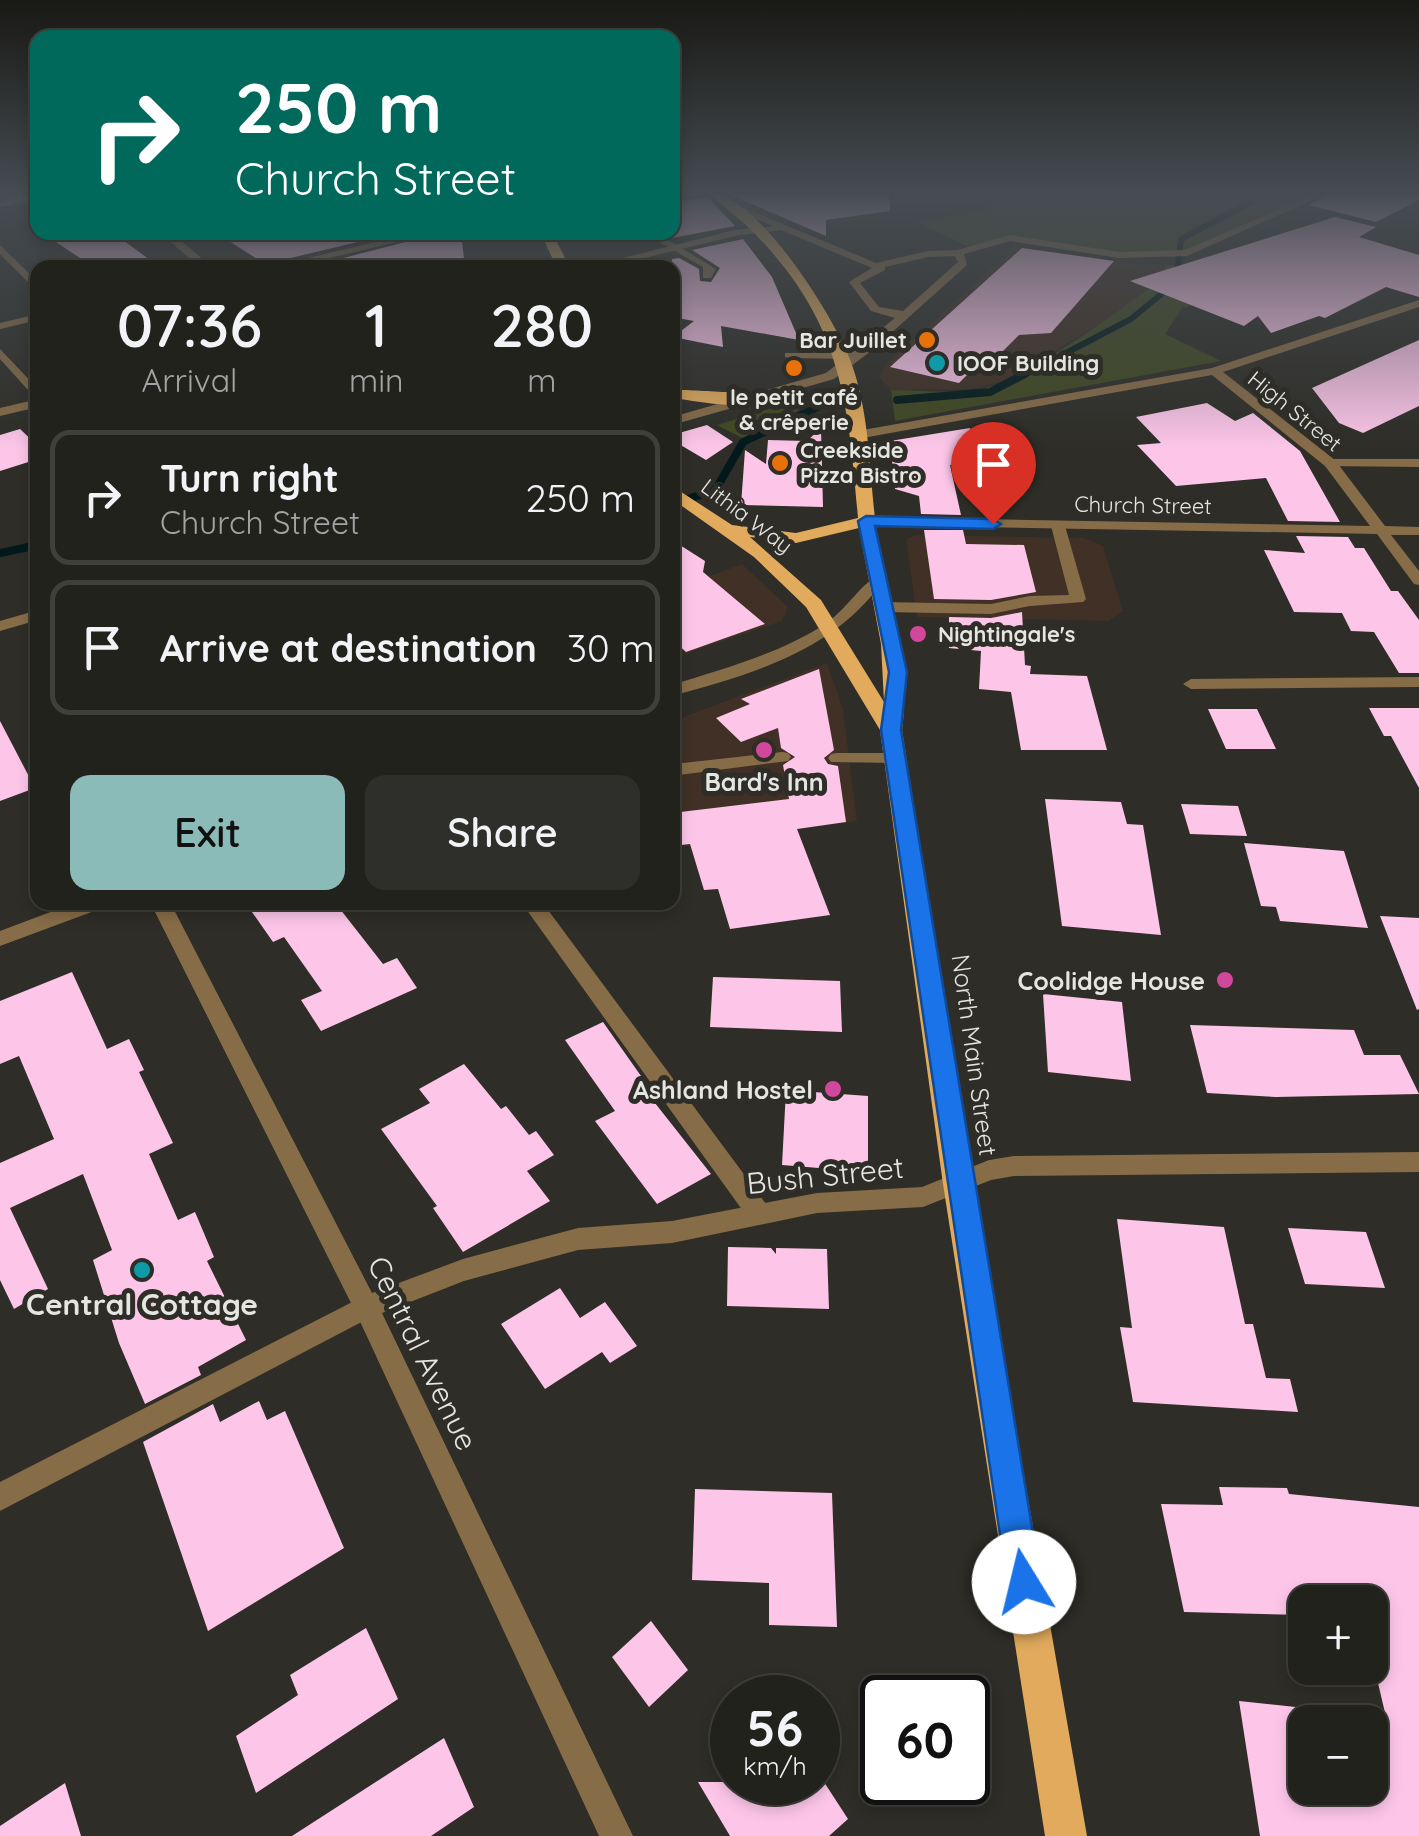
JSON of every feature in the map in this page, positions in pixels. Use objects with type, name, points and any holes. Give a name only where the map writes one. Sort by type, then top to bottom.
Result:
[{"type":"main road","name":"North Main Street","points":[[794,279],[814,303],[853,392],[866,521],[898,672],[893,744],[958,1184],[1066,1836]]},
{"type":"main road","points":[[680,394],[714,399],[756,397]]},
{"type":"main road","name":"Lithia Way","points":[[680,497],[790,580],[832,630],[893,744]]},
{"type":"main road","points":[[716,523],[796,538],[866,521]]},
{"type":"street","points":[[861,279],[854,282],[871,310],[908,314]]},
{"type":"street","points":[[680,419],[817,380],[842,361],[858,356],[946,279]]},
{"type":"street","points":[[857,435],[1214,371],[1419,303]]},
{"type":"street","points":[[0,326],[30,320]]},
{"type":"street","points":[[0,352],[30,390]]},
{"type":"street","points":[[789,355],[842,361]]},
{"type":"street","name":"High Street","points":[[1214,371],[1330,464],[1419,581]]},
{"type":"street","points":[[0,412],[30,403]]},
{"type":"street","points":[[1330,464],[1419,463]]},
{"type":"street","name":"Church Street","points":[[866,521],[1419,531]]},
{"type":"street","points":[[883,607],[991,609],[1030,600],[1078,599],[1058,526]]},
{"type":"street","points":[[680,688],[832,630],[860,608],[876,582]]},
{"type":"street","points":[[0,626],[30,617]]},
{"type":"street","points":[[1192,684],[1419,682]]},
{"type":"street","points":[[837,758],[893,744]]},
{"type":"street","points":[[680,769],[782,757]]},
{"type":"street","points":[[0,939],[77,910]]},
{"type":"street","name":"Central Avenue","points":[[164,910],[366,1307],[616,1836]]},
{"type":"street","points":[[537,910],[757,1212]]},
{"type":"street","name":"Bush Street","points":[[0,1496],[366,1307],[462,1270],[578,1239],[672,1232],[817,1202],[924,1198],[990,1170],[1014,1166],[1419,1162]]},
{"type":"shaded area","points":[[980,279],[1162,279],[1114,316],[999,383],[970,389],[891,390],[879,377],[885,366]]},
{"type":"shaded area","points":[[916,535],[1084,538],[1103,546],[1123,611],[1109,621],[917,617],[906,539]]},
{"type":"shaded area","points":[[742,564],[788,607],[782,621],[684,654],[680,650],[680,587]]},
{"type":"shaded area","points":[[827,663],[843,709],[857,821],[680,847],[680,718]]},
{"type":"green space","points":[[1161,279],[1233,279],[1262,285],[1182,308],[1165,334],[1221,361],[895,421],[891,390],[962,391],[1005,381],[1127,305]]},
{"type":"green space","points":[[810,396],[812,403],[744,439],[717,425]]},
{"type":"building","points":[[680,279],[711,282],[713,279],[773,279],[799,340],[721,326],[723,347],[680,338],[680,332],[694,321],[680,318]]},
{"type":"building","points":[[988,279],[1099,279],[1051,333],[1019,335],[993,361],[983,359],[959,383],[890,367]]},
{"type":"building","points":[[1419,279],[1419,297],[1386,287],[1325,318],[1319,316],[1271,333],[1258,316],[1244,326],[1130,281]]},
{"type":"building","points":[[1419,340],[1419,406],[1363,433],[1339,423],[1312,388]]},
{"type":"building","points":[[1207,403],[1235,421],[1253,413],[1300,451],[1340,522],[1288,521],[1266,478],[1176,486],[1137,445],[1161,443],[1136,417]]},
{"type":"building","points":[[707,425],[733,442],[706,460],[680,445],[680,433]]},
{"type":"building","points":[[821,428],[823,507],[741,505],[745,450],[766,464],[768,440],[807,441]]},
{"type":"building","points":[[970,428],[978,465],[950,465],[961,515],[921,514],[919,496],[895,489],[890,441]]},
{"type":"building","points":[[20,429],[30,438],[30,462],[0,471],[0,435]]},
{"type":"building","points":[[924,530],[963,530],[966,544],[1024,545],[1036,592],[991,600],[934,599]]},
{"type":"building","points":[[1296,536],[1348,537],[1355,548],[1364,548],[1391,591],[1398,591],[1419,620],[1419,673],[1399,673],[1374,632],[1351,631],[1342,613],[1294,612],[1264,550],[1305,553]]},
{"type":"building","points":[[680,545],[705,561],[703,572],[765,624],[686,652],[680,646]]},
{"type":"building","points":[[1022,612],[1025,665],[1031,666],[1030,674],[1087,676],[1107,750],[1021,750],[1011,692],[979,689],[981,651],[949,648],[949,617],[991,618]]},
{"type":"building","points":[[819,669],[834,750],[824,758],[828,764],[838,766],[846,822],[797,829],[830,915],[730,929],[718,889],[704,890],[690,844],[680,845],[680,812],[789,799],[783,765],[795,757],[781,748],[778,728],[741,742],[716,718],[750,704],[741,699]]},
{"type":"building","points":[[1369,708],[1419,708],[1419,788],[1391,736],[1384,736]]},
{"type":"building","points":[[1208,709],[1257,709],[1276,749],[1226,749]]},
{"type":"building","points":[[0,721],[30,778],[30,790],[0,801]]},
{"type":"building","points":[[1045,799],[1121,802],[1127,824],[1143,825],[1161,935],[1062,926]]},
{"type":"building","points":[[1181,804],[1238,806],[1247,836],[1190,834]]},
{"type":"building","points":[[1244,843],[1344,851],[1368,928],[1280,921],[1276,907],[1261,906]]},
{"type":"building","points":[[251,910],[341,910],[383,964],[397,958],[417,988],[321,1031],[301,1000],[322,991],[284,937],[273,942]]},
{"type":"building","points":[[1380,916],[1419,918],[1417,1010]]},
{"type":"building","points":[[72,972],[107,1049],[129,1039],[144,1070],[139,1072],[173,1143],[149,1154],[178,1220],[195,1212],[214,1257],[207,1261],[246,1340],[198,1367],[201,1375],[145,1404],[119,1343],[93,1260],[112,1250],[83,1174],[10,1208],[48,1289],[14,1309],[0,1280],[0,1163],[54,1139],[19,1056],[0,1064],[0,1001]]},
{"type":"building","points":[[713,977],[840,981],[842,1032],[710,1027]]},
{"type":"building","points":[[1043,994],[1122,1002],[1131,1081],[1048,1072]]},
{"type":"building","points":[[603,1022],[641,1076],[636,1079],[711,1174],[657,1204],[595,1121],[615,1111],[565,1040]]},
{"type":"building","points":[[1190,1025],[1354,1030],[1364,1055],[1400,1055],[1419,1094],[1276,1097],[1207,1093]]},
{"type":"building","points":[[464,1064],[501,1109],[506,1106],[529,1135],[536,1131],[554,1155],[527,1171],[550,1201],[463,1252],[433,1208],[437,1206],[381,1129],[430,1103],[419,1089]]},
{"type":"building","points":[[786,1090],[868,1096],[868,1172],[782,1165]]},
{"type":"building","points":[[1117,1219],[1224,1227],[1245,1324],[1253,1324],[1266,1378],[1290,1379],[1298,1412],[1133,1402],[1120,1327],[1132,1328]]},
{"type":"building","points":[[1288,1228],[1366,1232],[1385,1288],[1305,1284]]},
{"type":"building","points":[[728,1247],[771,1248],[776,1254],[776,1248],[827,1249],[829,1309],[727,1306]]},
{"type":"building","points":[[560,1288],[580,1318],[605,1302],[637,1346],[610,1363],[602,1352],[545,1389],[501,1324]]},
{"type":"building","points":[[259,1401],[267,1420],[285,1411],[344,1548],[208,1631],[143,1442],[213,1404],[220,1422]]},
{"type":"building","points":[[1219,1487],[1287,1488],[1289,1494],[1419,1507],[1419,1836],[1260,1836],[1239,1701],[1288,1706],[1288,1805],[1388,1805],[1388,1705],[1383,1705],[1378,1685],[1388,1685],[1388,1585],[1288,1585],[1288,1615],[1184,1612],[1161,1504],[1223,1505]]},
{"type":"building","points":[[695,1489],[832,1493],[837,1627],[769,1625],[769,1583],[692,1580]]},
{"type":"building","points":[[651,1621],[688,1670],[649,1707],[612,1657]]},
{"type":"building","points":[[366,1628],[398,1699],[256,1793],[236,1736],[298,1695],[290,1675]]},
{"type":"building","points":[[444,1738],[474,1807],[431,1836],[292,1836]]},
{"type":"building","points":[[698,1782],[710,1782],[710,1802]]},
{"type":"building","points":[[65,1783],[81,1836],[0,1836],[0,1826]]},
{"type":"building","points":[[712,1805],[839,1805],[848,1819],[829,1836],[730,1836]]},
{"type":"waterway","points":[[1020,377],[1131,319],[1176,279]]},
{"type":"waterway","points":[[897,400],[990,392],[1025,374]]},
{"type":"waterway","points":[[680,502],[716,489],[743,442],[818,407]]},
{"type":"waterway","points":[[0,553],[30,547]]},
{"type":"place","name":"Bar Juillet","points":[[927,340]]},
{"type":"place","name":"IOOF Building","points":[[937,363]]},
{"type":"place","name":"le petit café & crêperie","points":[[794,368]]},
{"type":"place","name":"Creekside Pizza Bistro","points":[[780,463]]},
{"type":"place","name":"Nightingale's","points":[[918,634]]},
{"type":"place","name":"Bard's Inn","points":[[764,750]]},
{"type":"place","name":"Coolidge House","points":[[1225,980]]},
{"type":"place","name":"Ashland Hostel","points":[[833,1089]]},
{"type":"place","name":"Central Cottage","points":[[142,1270]]},
{"type":"route","points":[[993,524],[866,521],[898,672],[898,698],[891,730],[954,1157],[1024,1582]]}]
